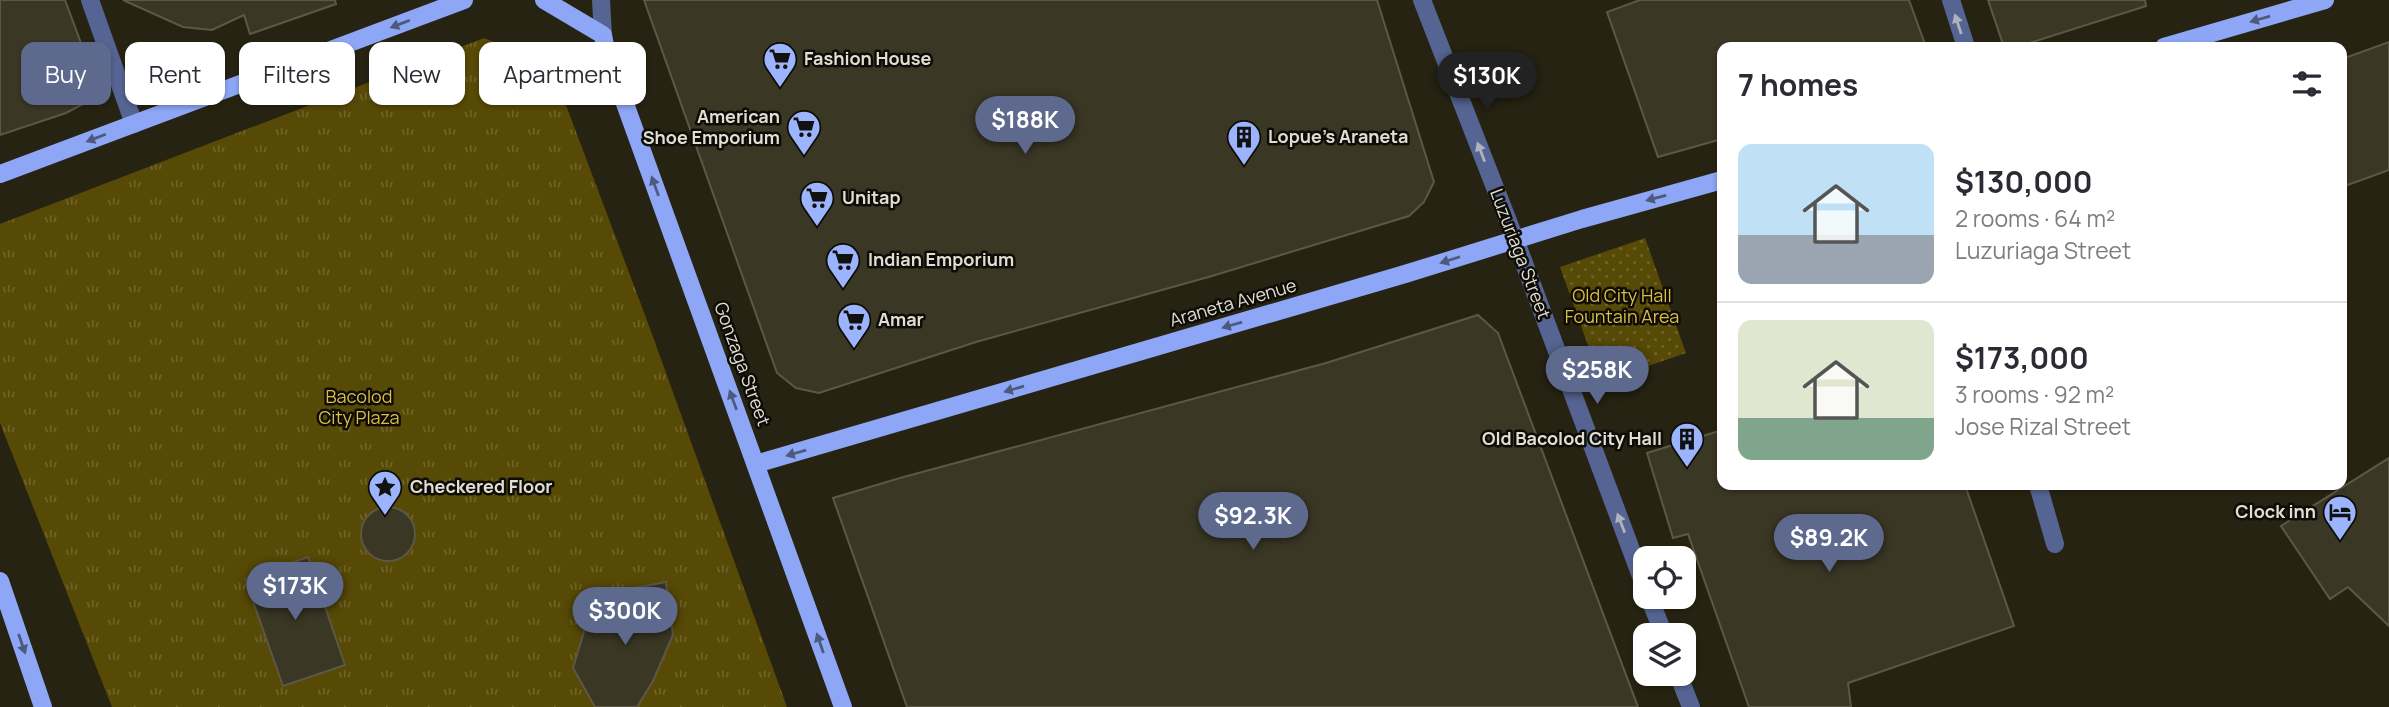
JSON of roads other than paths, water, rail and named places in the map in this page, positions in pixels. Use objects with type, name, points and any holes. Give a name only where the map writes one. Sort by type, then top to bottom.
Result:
[{"type":"main road","points":[[0,174],[464,0]]},
{"type":"main road","points":[[544,0],[603,35]]},
{"type":"main road","points":[[2181,42],[2325,0]]},
{"type":"main road","name":"Gonzaga Street","points":[[603,35],[606,51],[843,707]]},
{"type":"main road","name":"Araneta Avenue","points":[[756,464],[1717,181]]},
{"type":"main road","points":[[0,581],[44,707]]},
{"type":"street","points":[[90,0],[134,124]]},
{"type":"street","points":[[601,0],[603,35]]},
{"type":"street","name":"Luzuriaga Street","points":[[1422,0],[1633,555]]},
{"type":"street","points":[[1951,0],[1964,42]]},
{"type":"street","points":[[2039,490],[2055,544]]},
{"type":"street","points":[[1683,686],[1691,707]]},
{"type":"place","name":"Fashion House","points":[[780,89]]},
{"type":"place","name":"American Shoe Emporium","points":[[804,157]]},
{"type":"place","name":"Lopue's Araneta","points":[[1244,167]]},
{"type":"place","name":"Unitap","points":[[817,228]]},
{"type":"place","name":"Indian Emporium","points":[[843,290]]},
{"type":"place","name":"Amar","points":[[854,350]]},
{"type":"place","name":"Old Bacolod City Hall","points":[[1687,469]]},
{"type":"place","name":"Checkered Floor","points":[[385,517]]},
{"type":"place","name":"Clock inn","points":[[2340,542]]},
{"type":"park label","name":"Old City Hall Fountain Area","points":[[1622,306]]},
{"type":"park label","name":"Bacolod City Plaza","points":[[359,407]]}]
